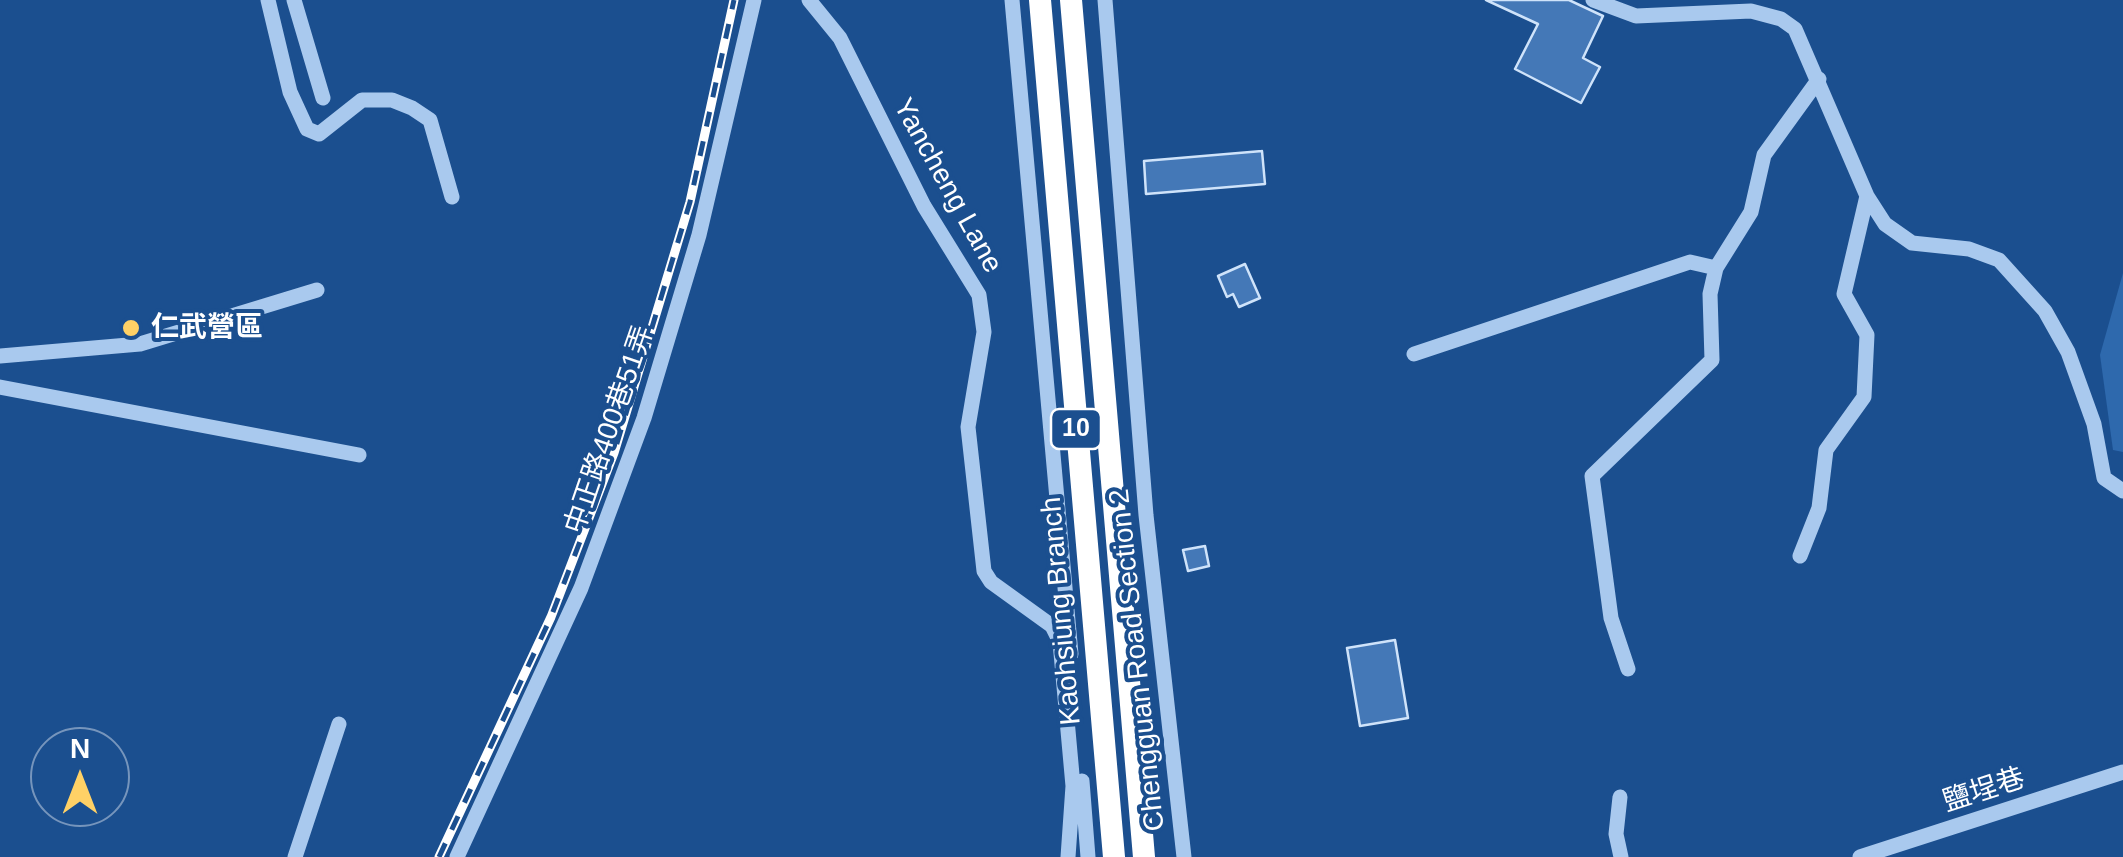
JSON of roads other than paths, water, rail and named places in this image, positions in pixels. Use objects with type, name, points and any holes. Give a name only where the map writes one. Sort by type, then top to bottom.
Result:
[{"type":"highway","name":"Kaohsiung Branch","points":[[1040,0],[1114,857]]},
{"type":"highway","name":"10","points":[[1071,0],[1144,857]]},
{"type":"street","points":[[268,0],[290,92],[307,129],[320,134],[362,100],[392,100],[412,108],[430,120],[452,198]]},
{"type":"street","points":[[294,0],[323,98]]},
{"type":"street","name":"中正路400巷51弄","points":[[456,857],[582,588],[644,418],[699,235],[754,0]]},
{"type":"street","name":"Yancheng Lane","points":[[809,0],[840,38],[924,206],[979,294],[984,332],[968,427],[984,571],[992,582],[1052,626],[1060,642],[1073,786],[1068,857]]},
{"type":"street","points":[[1012,0],[1088,857]]},
{"type":"street","name":"Chengguan Road Section 2","points":[[1105,0],[1146,515],[1184,857]]},
{"type":"street","points":[[1593,0],[1636,16],[1751,5],[1796,29],[1867,196],[1886,224],[1912,243],[1969,249],[2000,260],[2045,311],[2068,352],[2094,424],[2104,478],[2123,492]]},
{"type":"street","points":[[1628,669],[1611,618],[1592,476],[1712,360],[1710,294],[1716,268],[1751,212],[1764,155],[1819,79]]},
{"type":"street","points":[[1800,556],[1819,508],[1826,450],[1864,398],[1868,335],[1844,294],[1867,196]]},
{"type":"street","points":[[1414,354],[1690,262],[1716,268]]},
{"type":"street","points":[[0,356],[140,344],[317,290]]},
{"type":"street","points":[[0,387],[360,455]]},
{"type":"street","points":[[295,857],[339,724]]},
{"type":"street","name":"鹽埕巷","points":[[1860,857],[2123,772]]},
{"type":"street","points":[[1620,797],[1616,834],[1621,857]]},
{"type":"railway","points":[[439,857],[551,617],[614,453],[690,202],[734,0]]},
{"type":"place","name":"仁武營區","points":[[131,328]]}]
